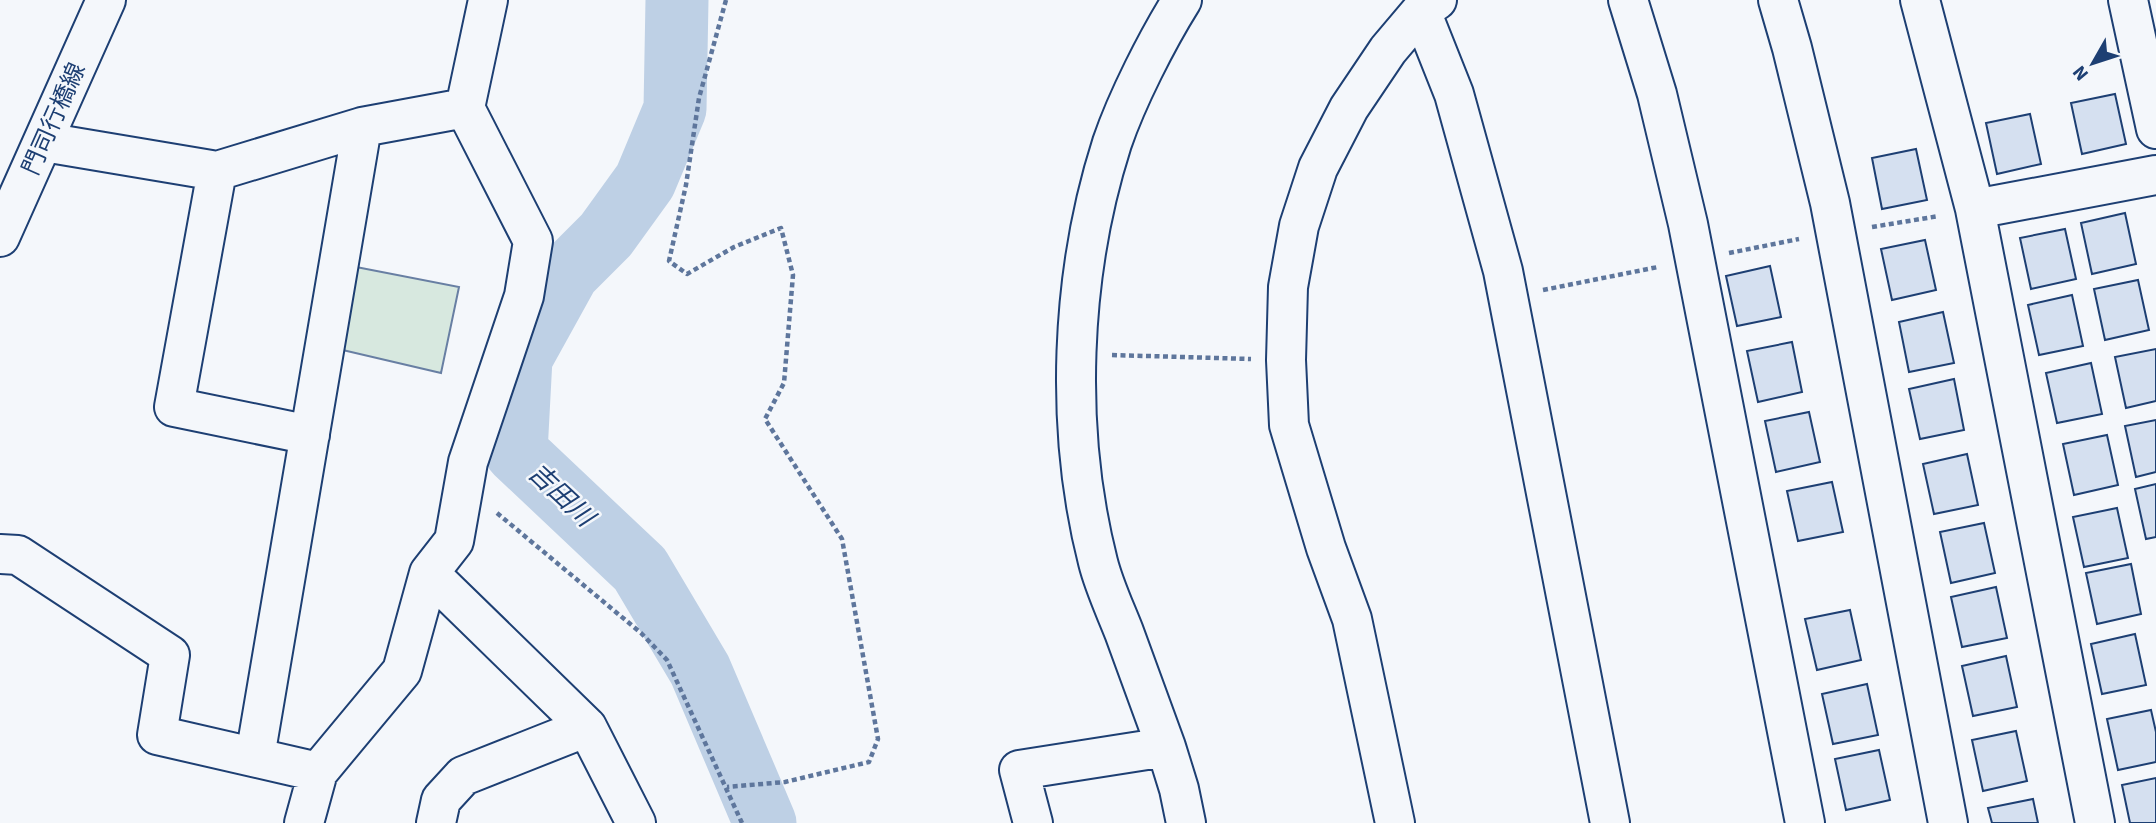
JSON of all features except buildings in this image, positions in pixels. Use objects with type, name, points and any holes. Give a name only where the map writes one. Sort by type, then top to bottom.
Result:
[{"type":"street","name":"門司行橋線","points":[[0,237],[106,0]]},
{"type":"street","points":[[304,823],[318,772],[402,671],[429,573],[454,541],[468,462],[524,296],[533,242],[465,108],[488,0]]},
{"type":"street","points":[[1182,0],[1162,35],[1113,142],[1093,220],[1082,292],[1077,360],[1076,436],[1084,496],[1098,564],[1166,747],[1186,823]]},
{"type":"street","points":[[1628,0],[1657,94],[1688,224],[1805,823]]},
{"type":"street","points":[[1778,0],[1830,203],[1948,823]]},
{"type":"street","points":[[1920,0],[1975,209],[2095,823]]},
{"type":"street","points":[[2128,0],[2156,129]]},
{"type":"street","points":[[1395,823],[1352,619],[1322,537],[1289,425],[1286,360],[1288,287],[1299,226],[1318,168],[1349,108],[1388,50],[1429,5]]},
{"type":"street","points":[[1429,5],[1503,271],[1610,823]]},
{"type":"street","points":[[44,142],[217,171],[362,127],[465,108]]},
{"type":"street","points":[[255,757],[362,127]]},
{"type":"street","points":[[217,171],[174,407],[310,435]]},
{"type":"street","points":[[1975,209],[2156,176]]},
{"type":"street","points":[[0,554],[18,555],[170,655],[157,735],[318,772]]},
{"type":"street","points":[[429,573],[587,727],[636,823]]},
{"type":"street","points":[[436,823],[441,800],[463,776],[587,727]]},
{"type":"street","points":[[1032,823],[1020,769],[1166,747]]},
{"type":"path","points":[[726,0],[699,97],[686,185],[668,261],[687,274],[734,247],[781,228],[793,275],[784,383],[765,419],[842,539],[878,739],[869,762],[785,782],[727,787]]},
{"type":"path","points":[[1861,229],[1975,209]]},
{"type":"path","points":[[1108,355],[1286,360]]},
{"type":"path","points":[[464,485],[641,633],[667,660],[742,823]]},
{"type":"shaded area","points":[[351,266],[459,287],[441,373],[334,348]]},
{"type":"waterway","name":"吉田川","points":[[677,0],[675,109],[645,181],[606,235],[568,273],[521,358],[516,452],[640,569],[700,670],[765,823]]}]
